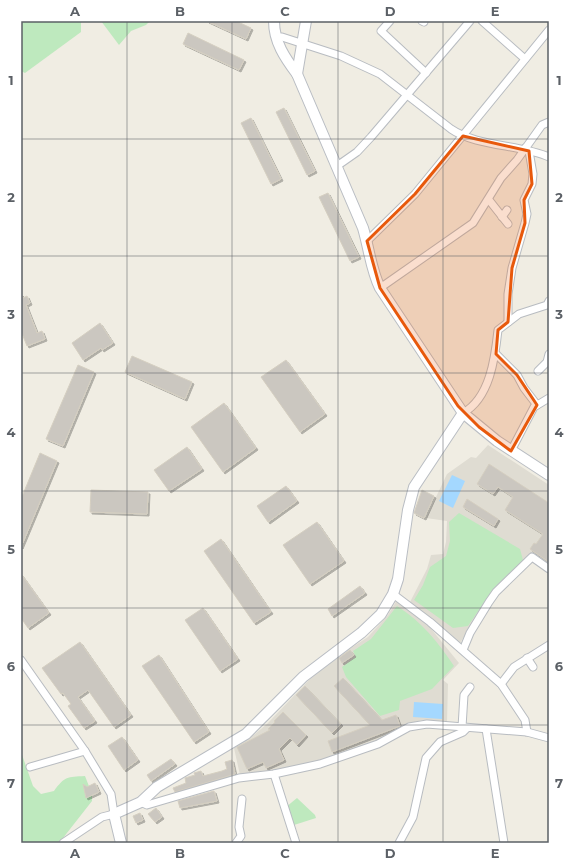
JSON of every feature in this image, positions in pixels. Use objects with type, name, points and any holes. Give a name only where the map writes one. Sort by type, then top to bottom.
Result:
[{"type":"street","points":[[274,21],[276,36],[284,56],[297,74],[367,240],[375,277],[380,288],[463,413],[493,439],[549,475]]},
{"type":"street","points":[[297,74],[304,44],[306,21]]},
{"type":"street","points":[[390,21],[381,31],[426,73]]},
{"type":"street","points":[[337,166],[362,147],[470,21]]},
{"type":"street","points":[[482,21],[525,59]]},
{"type":"street","points":[[367,240],[415,194],[549,30]]},
{"type":"street","points":[[276,36],[340,56],[380,74],[451,129],[463,136],[518,149],[525,148],[549,157]]},
{"type":"street","points":[[380,288],[473,223],[489,200],[501,178],[542,125],[549,122]]},
{"type":"street","points":[[508,322],[508,294],[512,268],[526,223],[527,214],[524,200],[532,184],[534,174],[529,151],[525,148]]},
{"type":"street","points":[[489,200],[508,224]]},
{"type":"street","points":[[502,217],[507,210]]},
{"type":"street","points":[[63,843],[102,817],[114,814],[141,802],[157,787],[246,734],[303,677],[369,626],[380,614],[393,594],[400,568],[408,510],[414,487],[463,413],[470,409],[479,397],[490,377],[496,354],[498,330],[519,314],[548,304]]},
{"type":"street","points":[[496,354],[517,375],[524,388],[537,405]]},
{"type":"street","points":[[538,371],[547,362],[549,354]]},
{"type":"street","points":[[512,451],[537,405],[549,398]]},
{"type":"street","points":[[463,650],[470,633],[496,592],[532,557],[549,569]]},
{"type":"street","points":[[393,594],[463,650],[501,684],[525,720],[527,732]]},
{"type":"street","points":[[501,684],[514,667],[549,645]]},
{"type":"street","points":[[527,658],[533,667]]},
{"type":"street","points":[[21,660],[85,751],[111,794],[121,843]]},
{"type":"street","points":[[399,843],[413,817],[426,758],[440,742],[463,732],[467,702],[464,695],[470,688]]},
{"type":"street","points":[[141,802],[147,805],[239,778],[274,774],[320,764],[384,741],[416,725],[427,724],[527,732],[549,738]]},
{"type":"street","points":[[486,729],[504,843]]},
{"type":"street","points":[[30,768],[85,751]]},
{"type":"street","points":[[274,774],[296,843]]},
{"type":"street","points":[[236,843],[241,836],[239,827],[242,799]]},
{"type":"highlighted area","points":[[463,136],[529,151],[532,184],[524,200],[525,223],[512,268],[508,322],[498,330],[496,354],[517,375],[537,405],[511,451],[479,427],[458,406],[380,288],[367,241],[415,194]]},
{"type":"shaded area","points":[[488,445],[549,485],[549,566],[532,554],[483,605],[460,643],[410,602],[427,569],[431,555],[443,554],[446,542],[447,521],[426,518],[447,474],[471,457],[476,458]]},
{"type":"shaded area","points":[[397,600],[428,625],[459,663],[443,680],[448,684],[447,722],[422,720],[411,723],[383,739],[327,758],[277,771],[240,775],[234,748],[267,724],[309,680],[337,657],[368,637],[388,615]]},
{"type":"green space","points":[[21,21],[81,21],[81,32],[25,73],[21,71]]},
{"type":"green space","points":[[101,21],[150,21],[146,25],[131,31],[119,45]]},
{"type":"green space","points":[[459,513],[520,549],[523,560],[494,588],[468,626],[453,628],[414,600],[423,585],[430,567],[446,556],[450,541],[449,522]]},
{"type":"green space","points":[[397,606],[406,612],[429,633],[454,666],[432,689],[400,701],[399,710],[380,716],[346,677],[342,667],[356,657],[353,651],[371,639]]},
{"type":"green space","points":[[21,752],[33,786],[41,794],[54,791],[61,782],[67,778],[85,776],[92,794],[92,801],[63,838],[57,843],[21,843]]},
{"type":"green space","points":[[297,798],[315,815],[316,818],[294,825],[286,807]]},
{"type":"water","points":[[452,475],[465,481],[453,508],[439,501]]},
{"type":"water","points":[[414,702],[443,704],[442,719],[413,717]]},
{"type":"building","points":[[207,21],[236,21],[251,28],[246,39]]},
{"type":"building","points":[[188,33],[244,60],[239,70],[183,44]]},
{"type":"building","points":[[284,108],[315,171],[307,175],[276,112]]},
{"type":"building","points":[[251,118],[281,179],[271,184],[241,123]]},
{"type":"building","points":[[328,193],[359,257],[350,261],[319,197]]},
{"type":"building","points":[[21,294],[23,298],[27,296],[30,303],[26,305],[37,333],[42,331],[45,339],[27,346],[21,331]]},
{"type":"building","points":[[100,323],[113,343],[102,350],[101,348],[83,360],[72,343]]},
{"type":"building","points":[[132,356],[192,382],[185,399],[125,372]]},
{"type":"building","points":[[286,360],[325,414],[300,432],[261,377]]},
{"type":"building","points":[[78,365],[94,372],[63,446],[46,439]]},
{"type":"building","points":[[224,403],[256,448],[223,472],[191,427]]},
{"type":"building","points":[[187,447],[202,469],[169,491],[154,470]]},
{"type":"building","points":[[40,453],[57,461],[21,547],[21,499]]},
{"type":"building","points":[[489,464],[549,503],[549,562],[530,549],[534,543],[536,544],[543,534],[505,510],[513,497],[498,487],[493,494],[477,484]]},
{"type":"building","points":[[286,486],[297,501],[268,522],[257,506]]},
{"type":"building","points":[[91,490],[148,492],[147,514],[90,512]]},
{"type":"building","points":[[422,490],[434,496],[424,518],[414,513]]},
{"type":"building","points":[[467,499],[498,519],[494,526],[463,507]]},
{"type":"building","points":[[317,522],[344,561],[310,584],[283,545]]},
{"type":"building","points":[[221,539],[271,612],[254,623],[204,551]]},
{"type":"building","points":[[21,574],[49,613],[28,628],[21,618]]},
{"type":"building","points":[[360,586],[365,593],[332,616],[328,609]]},
{"type":"building","points":[[203,608],[238,659],[220,671],[185,620]]},
{"type":"building","points":[[80,642],[131,715],[114,727],[88,690],[78,697],[95,721],[84,728],[68,706],[71,704],[63,693],[61,694],[42,668]]},
{"type":"building","points":[[350,650],[354,655],[342,663],[339,658]]},
{"type":"building","points":[[159,655],[209,732],[194,742],[142,666]]},
{"type":"building","points":[[343,678],[382,720],[396,715],[400,726],[332,752],[328,741],[370,725],[334,686]]},
{"type":"building","points":[[305,686],[341,724],[332,733],[296,695]]},
{"type":"building","points":[[283,712],[306,735],[297,745],[290,738],[279,749],[284,760],[266,768],[263,762],[247,769],[237,747],[270,730],[268,729]]},
{"type":"building","points":[[122,737],[138,760],[124,770],[108,746]]},
{"type":"building","points":[[171,759],[175,764],[151,781],[147,775]]},
{"type":"building","points":[[232,760],[235,774],[175,792],[173,788],[186,783],[185,778],[195,775],[194,773],[201,771],[203,776],[222,771],[227,769],[225,762]]},
{"type":"building","points":[[95,783],[99,792],[86,798],[83,784],[87,787]]},
{"type":"building","points":[[214,791],[217,801],[180,808],[178,801]]},
{"type":"building","points":[[156,808],[162,817],[155,822],[148,814]]},
{"type":"building","points":[[140,813],[143,820],[136,823],[133,816]]}]
